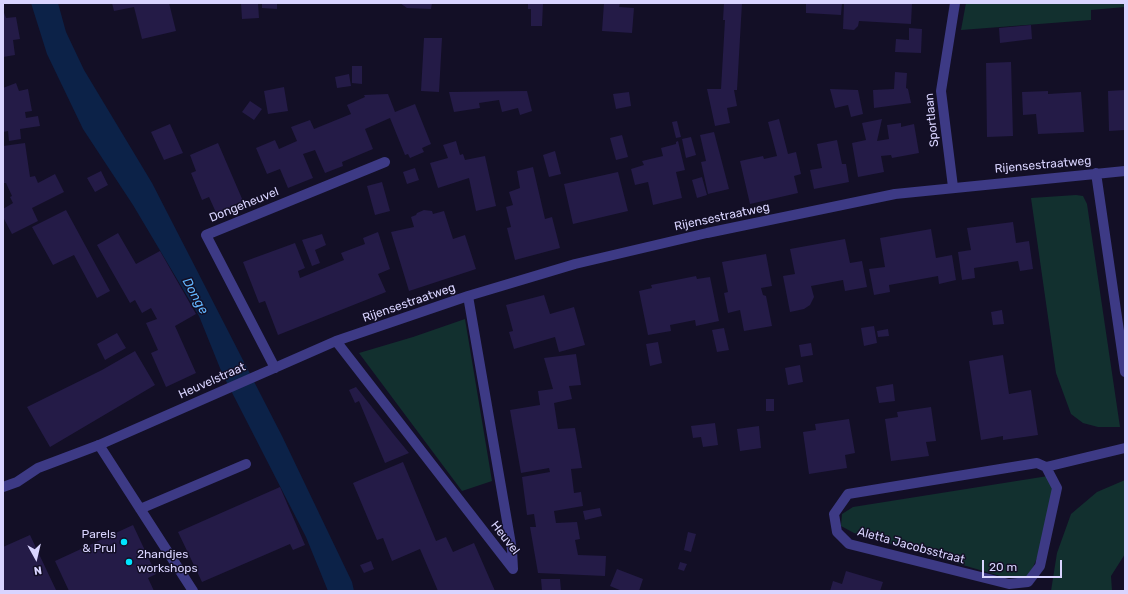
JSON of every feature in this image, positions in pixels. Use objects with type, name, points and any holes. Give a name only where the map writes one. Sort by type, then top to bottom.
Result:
[{"type":"street","name":"Sportlaan","points":[[953,187],[941,91],[955,3]]},
{"type":"street","name":"Dongeheuvel","points":[[275,368],[206,235],[385,162]]},
{"type":"street","name":"Rijensestraatweg","points":[[336,341],[468,296],[575,264],[707,233],[895,194],[1125,171]]},
{"type":"street","points":[[1096,173],[1125,372]]},
{"type":"street","name":"Heuvel","points":[[336,341],[513,569],[512,550],[468,296]]},
{"type":"street","name":"Heuvelstraat","points":[[3,487],[16,482],[38,468],[99,445],[336,341]]},
{"type":"street","points":[[99,445],[193,591]]},
{"type":"street","name":"Aletta Jacobsstraat","points":[[1046,467],[1057,488],[1040,566],[1028,582],[1009,584],[849,544],[837,532],[834,514],[848,494],[1037,463],[1046,467],[1125,448]]},
{"type":"street","points":[[140,509],[246,464]]},
{"type":"green space","points":[[966,3],[1125,3],[1125,7],[1091,10],[1091,20],[961,30]]},
{"type":"green space","points":[[1076,195],[1083,196],[1087,204],[1120,427],[1098,427],[1083,423],[1071,414],[1056,373],[1031,198]]},
{"type":"green space","points":[[465,319],[492,481],[462,491],[359,353],[413,337]]},
{"type":"green space","points":[[1048,476],[1053,488],[1052,510],[1041,548],[1027,578],[1007,578],[854,533],[841,526],[842,514],[853,507]]},
{"type":"green space","points":[[1125,480],[1125,554],[1111,576],[1112,591],[1051,591],[1057,553],[1071,514],[1097,492]]},
{"type":"water","name":"Donge","points":[[31,3],[58,3],[66,32],[84,70],[152,183],[282,436],[352,582],[354,591],[328,591],[306,537],[222,373],[199,316],[133,205],[83,129],[47,54]]},
{"type":"building","points":[[112,3],[169,3],[176,31],[142,39],[134,7],[114,11]]},
{"type":"building","points":[[241,3],[258,3],[259,18],[242,19]]},
{"type":"building","points":[[262,3],[277,3],[277,9],[262,8]]},
{"type":"building","points":[[400,3],[432,3],[431,9],[407,8]]},
{"type":"building","points":[[528,3],[543,3],[542,26],[531,26],[531,9],[528,9]]},
{"type":"building","points":[[604,3],[620,3],[619,7],[634,8],[632,33],[602,31]]},
{"type":"building","points":[[724,3],[742,3],[737,90],[734,90],[737,106],[727,108],[730,123],[715,126],[707,89],[721,89],[725,20],[723,20]]},
{"type":"building","points":[[806,3],[842,3],[841,15],[806,13]]},
{"type":"building","points":[[844,3],[912,3],[911,24],[859,21],[858,26],[854,30],[843,29]]},
{"type":"building","points":[[3,10],[6,18],[16,17],[20,39],[13,40],[15,55],[3,57]]},
{"type":"building","points":[[1031,25],[1032,39],[1000,43],[999,28]]},
{"type":"building","points":[[909,28],[922,29],[921,53],[895,52],[896,39],[909,40]]},
{"type":"building","points":[[424,38],[442,38],[439,92],[421,91]]},
{"type":"building","points":[[1011,62],[1013,136],[987,137],[986,63]]},
{"type":"building","points":[[352,66],[362,66],[362,84],[352,83]]},
{"type":"building","points":[[895,72],[907,73],[906,88],[908,89],[911,103],[874,108],[873,90],[894,89]]},
{"type":"building","points":[[349,74],[351,86],[337,88],[335,77]]},
{"type":"building","points":[[16,83],[19,91],[28,89],[32,111],[25,112],[26,118],[38,116],[40,126],[20,129],[21,139],[9,141],[8,131],[3,132],[3,88]]},
{"type":"building","points":[[284,87],[288,111],[268,114],[264,91]]},
{"type":"building","points":[[830,89],[858,90],[863,114],[851,117],[848,105],[835,108]]},
{"type":"building","points":[[1125,90],[1125,130],[1109,131],[1108,91]]},
{"type":"building","points":[[527,91],[532,111],[520,115],[518,108],[502,112],[499,100],[479,103],[480,108],[454,112],[449,92]]},
{"type":"building","points":[[1048,91],[1048,94],[1081,92],[1084,132],[1038,134],[1036,114],[1023,115],[1022,92]]},
{"type":"building","points":[[629,92],[631,106],[616,109],[613,94]]},
{"type":"building","points":[[388,94],[395,112],[415,104],[431,144],[422,148],[424,152],[410,158],[408,154],[405,155],[390,118],[365,129],[373,149],[342,162],[343,166],[325,173],[315,150],[303,154],[313,178],[288,188],[280,169],[267,174],[256,148],[275,140],[279,149],[297,141],[291,127],[310,120],[314,129],[351,114],[347,105],[365,97],[364,95]]},
{"type":"building","points":[[250,101],[262,109],[254,120],[242,112]]},
{"type":"building","points":[[779,119],[788,154],[796,152],[801,174],[794,176],[798,193],[750,204],[740,161],[763,156],[764,159],[777,156],[768,122]]},
{"type":"building","points":[[882,119],[877,141],[889,139],[887,125],[901,123],[901,127],[914,124],[919,153],[892,158],[891,155],[881,156],[884,172],[858,177],[852,143],[866,140],[862,123]]},
{"type":"building","points":[[677,121],[681,137],[676,138],[672,122]]},
{"type":"building","points":[[170,124],[183,153],[164,160],[151,132]]},
{"type":"building","points":[[714,132],[729,189],[708,194],[701,162],[706,161],[700,135]]},
{"type":"building","points":[[622,135],[628,157],[616,160],[610,138]]},
{"type":"building","points":[[691,137],[696,155],[686,158],[682,139]]},
{"type":"building","points":[[837,140],[842,164],[846,164],[849,182],[814,189],[810,170],[822,168],[817,144]]},
{"type":"building","points":[[456,141],[460,155],[463,154],[465,160],[485,156],[496,206],[476,211],[469,178],[438,188],[430,163],[448,158],[443,145]]},
{"type":"building","points":[[678,141],[685,170],[676,172],[682,198],[653,205],[648,182],[635,185],[631,169],[644,165],[642,161],[663,156],[661,148],[676,144]]},
{"type":"building","points":[[25,143],[30,177],[35,176],[38,183],[55,174],[64,192],[32,208],[38,221],[12,234],[3,217],[3,209],[13,203],[10,197],[12,196],[6,183],[3,183],[3,146]]},
{"type":"building","points":[[218,143],[243,201],[234,205],[236,209],[218,217],[209,197],[202,200],[191,173],[196,171],[190,155]]},
{"type":"building","points":[[555,151],[561,174],[549,177],[543,155]]},
{"type":"building","points":[[533,167],[545,219],[552,217],[560,248],[515,260],[507,228],[511,227],[506,207],[513,205],[509,192],[520,188],[517,171]]},
{"type":"building","points":[[415,168],[419,180],[407,184],[403,172]]},
{"type":"building","points":[[101,171],[108,185],[95,192],[87,178]]},
{"type":"building","points":[[618,172],[628,211],[573,224],[564,184]]},
{"type":"building","points":[[702,177],[707,195],[697,198],[692,180]]},
{"type":"building","points":[[382,182],[390,211],[375,215],[367,186]]},
{"type":"building","points":[[66,210],[110,291],[97,298],[74,255],[53,265],[32,227]]},
{"type":"building","points":[[424,210],[432,211],[433,214],[444,211],[453,239],[465,235],[476,269],[409,291],[391,232],[414,227],[411,217]]},
{"type":"building","points":[[1013,222],[1016,243],[1029,241],[1033,269],[1020,271],[1018,261],[974,268],[975,278],[962,280],[958,252],[971,250],[967,228]]},
{"type":"building","points":[[931,229],[936,258],[952,255],[956,280],[939,284],[938,276],[889,285],[890,292],[874,295],[869,269],[885,267],[880,238]]},
{"type":"building","points":[[378,232],[390,269],[378,274],[386,292],[278,335],[265,301],[259,303],[243,262],[295,243],[305,268],[298,271],[300,278],[344,260],[341,253],[365,244],[363,238]]},
{"type":"building","points":[[118,233],[136,264],[160,251],[196,314],[175,326],[196,373],[166,387],[151,353],[158,350],[146,323],[157,319],[151,308],[142,313],[135,300],[130,303],[97,245]]},
{"type":"building","points":[[322,234],[326,245],[315,250],[320,263],[312,266],[302,240]]},
{"type":"building","points":[[845,239],[850,263],[862,261],[867,287],[845,291],[843,280],[811,286],[814,297],[810,305],[804,309],[790,312],[783,276],[795,274],[790,249]]},
{"type":"building","points":[[766,254],[772,286],[761,288],[763,295],[766,296],[772,326],[744,331],[740,310],[728,313],[724,293],[728,292],[722,262]]},
{"type":"building","points":[[696,276],[697,279],[710,277],[719,321],[696,326],[695,320],[670,325],[671,331],[648,335],[639,291],[652,288],[651,285]]},
{"type":"building","points":[[544,295],[550,314],[574,307],[585,345],[559,352],[555,337],[514,349],[509,332],[513,331],[506,305]]},
{"type":"building","points":[[1002,310],[1004,324],[993,325],[991,312]]},
{"type":"building","points":[[874,326],[877,343],[864,346],[861,328]]},
{"type":"building","points":[[724,328],[729,350],[717,352],[712,330]]},
{"type":"building","points":[[888,329],[889,336],[878,337],[877,331]]},
{"type":"building","points":[[117,333],[126,348],[105,360],[97,344]]},
{"type":"building","points":[[658,342],[662,363],[650,366],[646,344]]},
{"type":"building","points":[[811,343],[813,355],[801,357],[799,345]]},
{"type":"building","points":[[135,351],[155,385],[50,447],[27,407],[102,370]]},
{"type":"building","points":[[576,354],[581,385],[569,386],[572,399],[554,403],[558,429],[575,428],[582,468],[571,469],[574,493],[581,492],[583,506],[554,511],[556,523],[577,522],[580,539],[575,540],[578,555],[606,556],[605,576],[538,573],[530,527],[536,527],[534,514],[527,515],[522,477],[550,472],[549,468],[521,473],[510,410],[540,405],[538,391],[553,389],[544,358]]},
{"type":"building","points":[[1003,355],[1009,394],[1031,390],[1038,435],[1003,440],[1003,436],[981,440],[969,361]]},
{"type":"building","points":[[800,365],[803,382],[788,385],[785,368]]},
{"type":"building","points":[[893,384],[895,401],[879,403],[876,387]]},
{"type":"building","points":[[356,387],[409,453],[385,463],[359,401],[355,403],[349,390]]},
{"type":"building","points":[[766,399],[774,399],[774,411],[766,411]]},
{"type":"building","points":[[931,407],[936,441],[926,442],[929,456],[891,461],[885,419],[898,417],[897,412]]},
{"type":"building","points":[[849,419],[855,453],[845,455],[847,468],[809,474],[803,432],[816,430],[815,424]]},
{"type":"building","points":[[715,423],[718,445],[703,447],[701,437],[693,438],[691,426]]},
{"type":"building","points":[[759,426],[761,448],[740,451],[737,429]]},
{"type":"building","points":[[403,462],[436,541],[446,537],[453,552],[474,543],[495,591],[438,591],[420,549],[392,561],[383,538],[377,540],[353,483]]},
{"type":"building","points":[[280,487],[305,545],[293,550],[290,544],[202,582],[178,532]]},
{"type":"building","points":[[600,508],[602,516],[585,520],[583,511]]},
{"type":"building","points":[[133,525],[156,574],[148,578],[154,591],[69,591],[55,561]]},
{"type":"building","points":[[688,532],[696,534],[691,552],[684,550]]},
{"type":"building","points":[[30,535],[56,590],[4,591],[3,547]]},
{"type":"building","points":[[371,561],[374,569],[364,573],[360,565]]},
{"type":"building","points":[[680,562],[687,564],[684,571],[678,569]]},
{"type":"building","points":[[617,569],[643,579],[639,591],[622,591],[610,586]]},
{"type":"building","points":[[846,571],[883,582],[880,591],[830,591],[833,581],[842,584]]},
{"type":"building","points":[[541,579],[560,579],[561,591],[542,591]]},
{"type":"place","name":"Parels & Prul","points":[[124,542]]},
{"type":"place","name":"2handjes workshops","points":[[129,562]]}]
